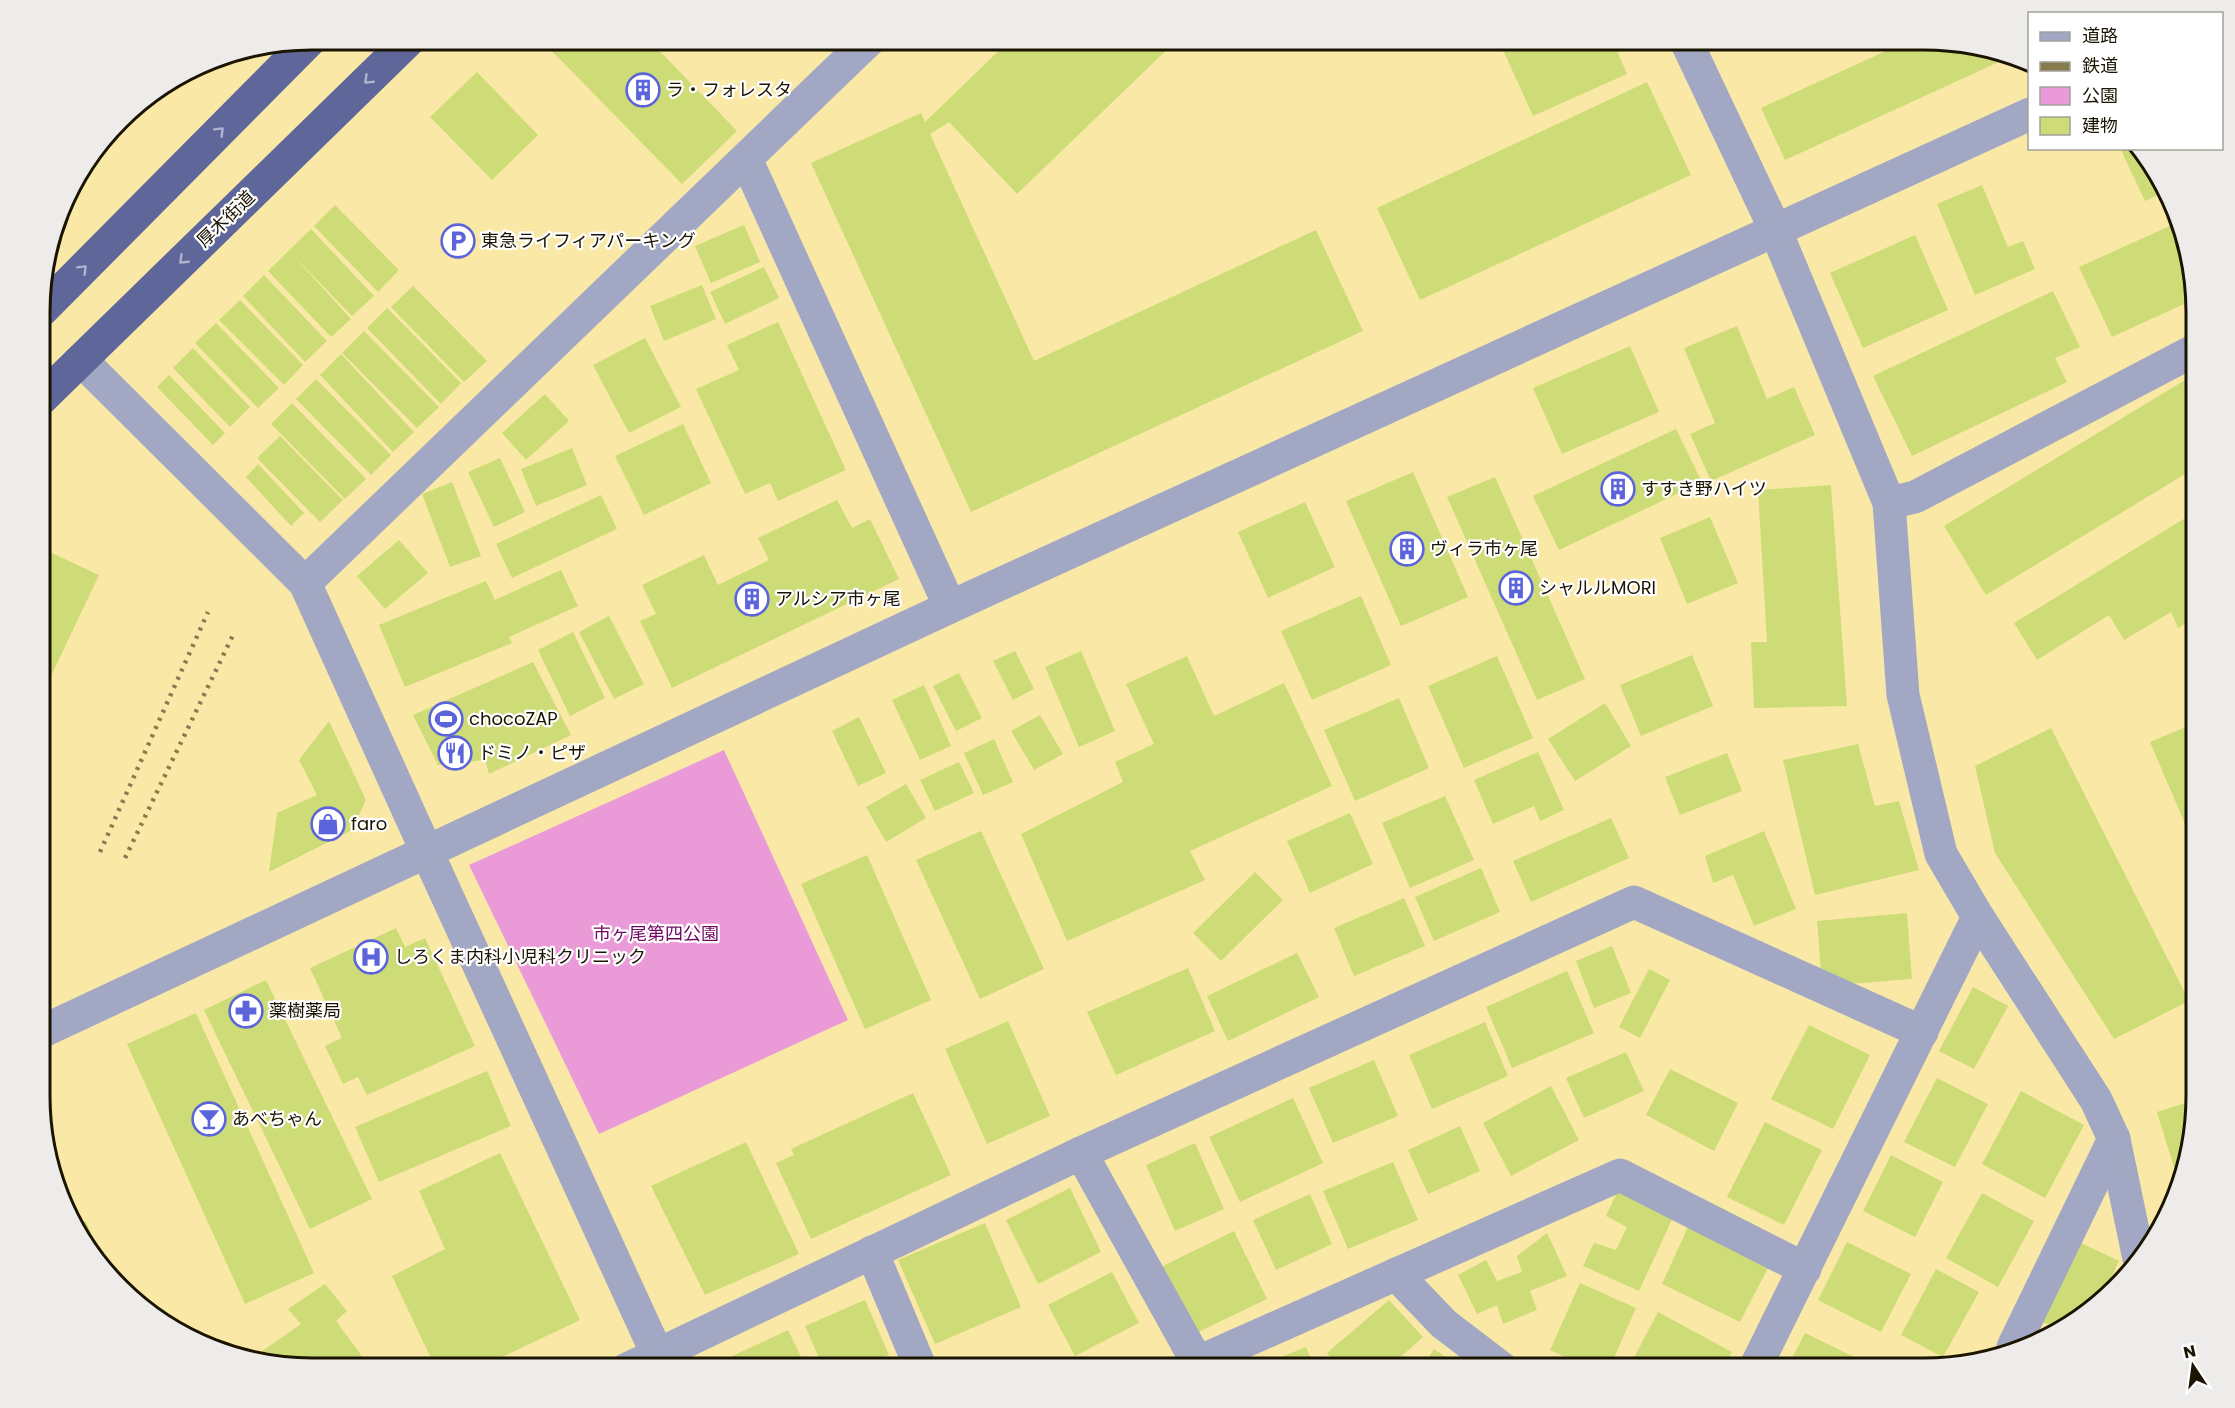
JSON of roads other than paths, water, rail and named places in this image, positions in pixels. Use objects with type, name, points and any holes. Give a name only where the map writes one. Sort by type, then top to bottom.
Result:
[{"type":"highway","points":[[50,302],[300,50]]},
{"type":"highway","name":"厚木街道","points":[[50,390],[399,50]]},
{"type":"street","points":[[305,583],[859,50]]},
{"type":"street","points":[[1690,50],[1775,229],[1889,503],[1903,694],[1941,854],[1978,917],[2096,1100],[2114,1139],[2137,1248]]},
{"type":"street","points":[[50,1028],[950,607],[2028,115]]},
{"type":"street","points":[[746,159],[950,607]]},
{"type":"street","points":[[1889,503],[1915,497],[2186,355]]},
{"type":"street","points":[[81,360],[305,583],[659,1358]]},
{"type":"street","points":[[669,1358],[872,1252],[1081,1152],[1634,902],[1922,1032]]},
{"type":"street","points":[[1760,1358],[1978,917]]},
{"type":"street","points":[[2015,1342],[2114,1139]]},
{"type":"street","points":[[1081,1152],[1194,1358]]},
{"type":"street","points":[[1215,1358],[1396,1274],[1620,1175],[1805,1269]]},
{"type":"street","points":[[872,1252],[916,1358]]},
{"type":"street","points":[[1396,1274],[1444,1324],[1489,1358]]},
{"type":"railway","points":[[100,852],[208,612]]},
{"type":"railway","points":[[125,858],[234,633]]},
{"type":"place","name":"ラ・フォレスタ","points":[[643,90]]},
{"type":"place","name":"東急ライフィアパーキング","points":[[458,241]]},
{"type":"place","name":"すすき野ハイツ","points":[[1618,489]]},
{"type":"place","name":"ヴィラ市ヶ尾","points":[[1407,549]]},
{"type":"place","name":"シャルルMORI","points":[[1516,588]]},
{"type":"place","name":"アルシア市ヶ尾","points":[[752,599]]},
{"type":"place","name":"chocoZAP","points":[[446,719]]},
{"type":"place","name":"ドミノ・ピザ","points":[[455,753]]},
{"type":"place","name":"faro","points":[[328,824]]},
{"type":"place","name":"しろくま内科小児科クリニック","points":[[371,957]]},
{"type":"place","name":"薬樹薬局","points":[[246,1011]]},
{"type":"place","name":"あべちゃん","points":[[209,1119]]},
{"type":"park label","name":"市ヶ尾第四公園","points":[[656,934]]}]
